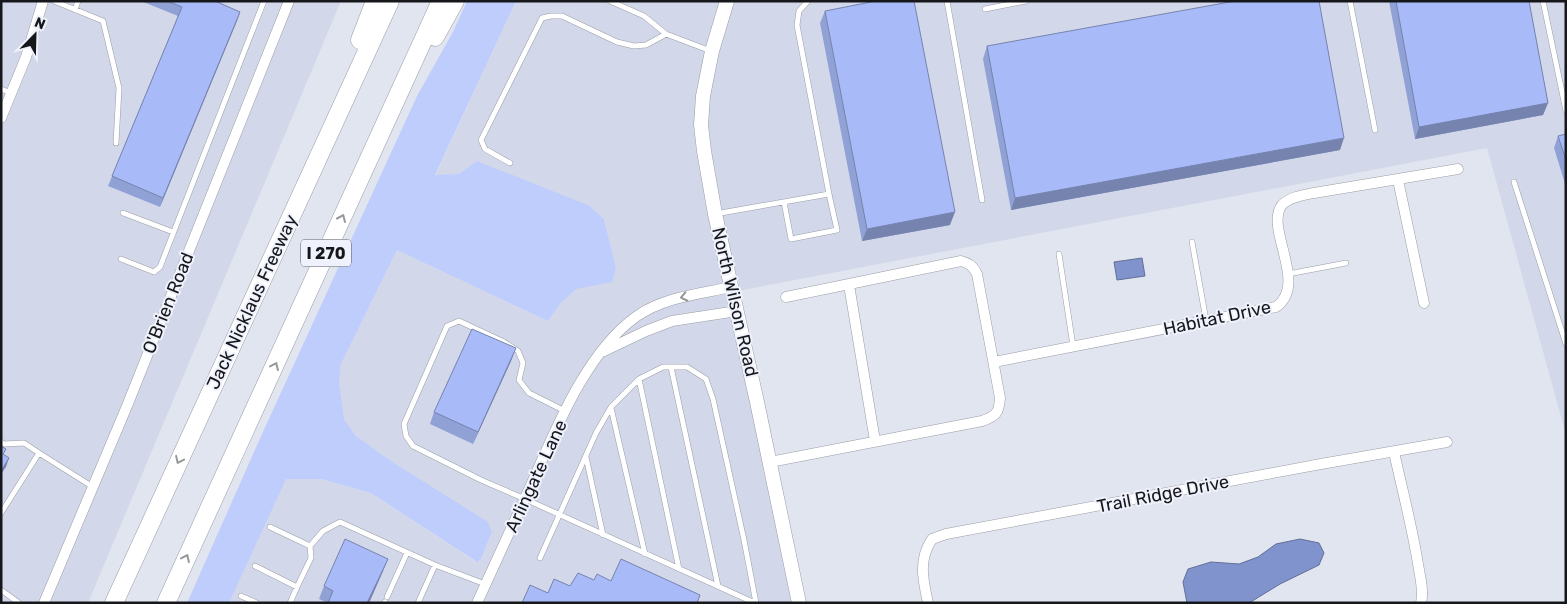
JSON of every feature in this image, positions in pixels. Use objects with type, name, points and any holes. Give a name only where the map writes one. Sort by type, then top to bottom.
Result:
[{"type":"highway","points":[[296,206],[375,1]]},
{"type":"highway","name":"Jack Nicklaus Freeway","points":[[114,603],[390,1]]},
{"type":"highway","name":"I 270","points":[[166,603],[441,1]]},
{"type":"highway","points":[[397,96],[456,1]]},
{"type":"main road","name":"North Wilson Road","points":[[727,1],[712,51],[703,96],[701,125],[704,152],[715,214],[770,462],[797,602]]},
{"type":"street","points":[[1,118],[26,57],[43,1]]},
{"type":"street","name":"O'Brien Road","points":[[44,603],[93,487],[289,1]]},
{"type":"street","name":"Habitat Drive","points":[[994,362],[1276,307],[1284,300],[1287,293],[1288,274],[1278,220],[1278,214],[1282,205],[1299,196],[1458,170]]},
{"type":"street","points":[[1398,180],[1424,303]]},
{"type":"street","points":[[770,462],[982,421],[992,418],[999,409],[1000,398],[977,274],[968,263],[961,261],[786,297]]},
{"type":"street","points":[[849,284],[875,441]]},
{"type":"street","name":"Arlingate Lane","points":[[477,603],[566,411],[590,365],[618,332],[638,316],[665,302],[731,287]]},
{"type":"street","name":"Arlingate Lane","points":[[601,353],[646,331],[672,321],[737,311]]},
{"type":"street","name":"Trail Ridge Drive","points":[[928,603],[922,568],[925,550],[932,539],[946,534],[1447,442]]},
{"type":"street","points":[[1394,452],[1415,548],[1421,582],[1421,603]]},
{"type":"lane","points":[[54,1],[103,22],[119,88],[116,143]]},
{"type":"lane","points":[[75,10],[78,1]]},
{"type":"lane","points":[[121,258],[154,272],[160,267],[264,1]]},
{"type":"lane","points":[[610,1],[644,16],[666,34],[712,51]]},
{"type":"lane","points":[[784,202],[791,239],[837,230],[797,25],[799,11],[808,1]]},
{"type":"lane","points":[[947,1],[982,200]]},
{"type":"lane","points":[[985,9],[1026,1]]},
{"type":"lane","points":[[1350,1],[1375,130]]},
{"type":"lane","points":[[1543,1],[1566,111]]},
{"type":"lane","points":[[510,163],[485,149],[482,140],[542,18],[562,16],[618,42],[634,46],[646,45],[666,34]]},
{"type":"lane","points":[[1,89],[11,93]]},
{"type":"lane","points":[[1514,182],[1566,344]]},
{"type":"lane","points":[[715,214],[829,194]]},
{"type":"lane","points":[[123,214],[173,232]]},
{"type":"lane","points":[[1192,242],[1206,321]]},
{"type":"lane","points":[[1059,254],[1073,347]]},
{"type":"lane","points":[[1288,274],[1346,263]]},
{"type":"lane","points":[[566,411],[529,393],[519,380],[523,363],[518,351],[504,342],[458,321],[447,326],[404,424],[406,436],[413,446],[481,480],[752,602]]},
{"type":"lane","points":[[540,558],[611,407],[639,379],[663,367],[687,367],[706,379],[713,399],[742,530],[752,602]]},
{"type":"lane","points":[[671,367],[718,586]]},
{"type":"lane","points":[[639,379],[678,569]]},
{"type":"lane","points":[[611,407],[644,554]]},
{"type":"lane","points":[[1,442],[4,444],[24,443],[93,487]]},
{"type":"lane","points":[[1,513],[39,453]]},
{"type":"lane","points":[[586,457],[603,535]]},
{"type":"lane","points":[[290,603],[311,558],[310,546],[323,531],[340,522],[435,565],[485,584]]},
{"type":"lane","points":[[270,527],[310,546]]},
{"type":"lane","points":[[385,600],[407,553]]},
{"type":"lane","points":[[418,603],[435,565]]},
{"type":"lane","points":[[255,566],[298,586]]},
{"type":"lane","points":[[1,590],[19,603]]},
{"type":"lane","points":[[241,596],[257,603]]},
{"type":"shaded area","points":[[1,1],[341,1],[88,603],[1,603]]},
{"type":"shaded area","points":[[467,1],[516,1],[435,175],[459,174],[477,161],[590,206],[604,219],[616,268],[612,282],[576,289],[560,304],[548,321],[397,250],[341,364],[339,381],[344,419],[356,436],[394,463],[488,522],[492,532],[481,559],[477,562],[371,493],[321,479],[286,479],[229,603],[187,603],[262,434],[417,96],[454,30]]},
{"type":"shaded area","points":[[516,1],[1566,1],[1566,435],[1487,148],[732,292],[801,603],[229,603],[285,479],[321,479],[371,493],[476,562],[481,559],[492,533],[356,436],[344,419],[339,381],[341,364],[397,250],[548,321],[560,304],[576,289],[616,268],[604,219],[590,206],[459,174],[435,176]]},
{"type":"shaded area","points":[[1142,258],[1145,276],[1117,280],[1114,262]]},
{"type":"shaded area","points":[[1300,539],[1319,543],[1324,553],[1319,565],[1280,584],[1249,603],[1187,603],[1183,582],[1188,569],[1211,562],[1239,564],[1258,557],[1276,544]]},
{"type":"building","points":[[167,1],[215,1],[240,12],[163,198],[112,176],[182,7]]},
{"type":"building","points":[[876,1],[914,1],[955,212],[867,229],[825,11]]},
{"type":"building","points":[[1235,1],[1319,1],[1344,138],[1015,198],[987,46]]},
{"type":"building","points":[[1396,1],[1529,1],[1548,103],[1419,127]]},
{"type":"building","points":[[1566,134],[1566,160],[1558,136]]},
{"type":"building","points":[[472,329],[516,348],[478,432],[434,412]]},
{"type":"building","points":[[1,446],[6,449],[3,454],[9,458],[1,471]]},
{"type":"building","points":[[345,539],[388,559],[367,603],[328,603],[333,591],[324,586]]},
{"type":"building","points":[[621,559],[700,595],[697,603],[522,603],[530,585],[548,593],[554,579],[570,586],[578,573],[594,580],[597,574],[611,581]]}]
